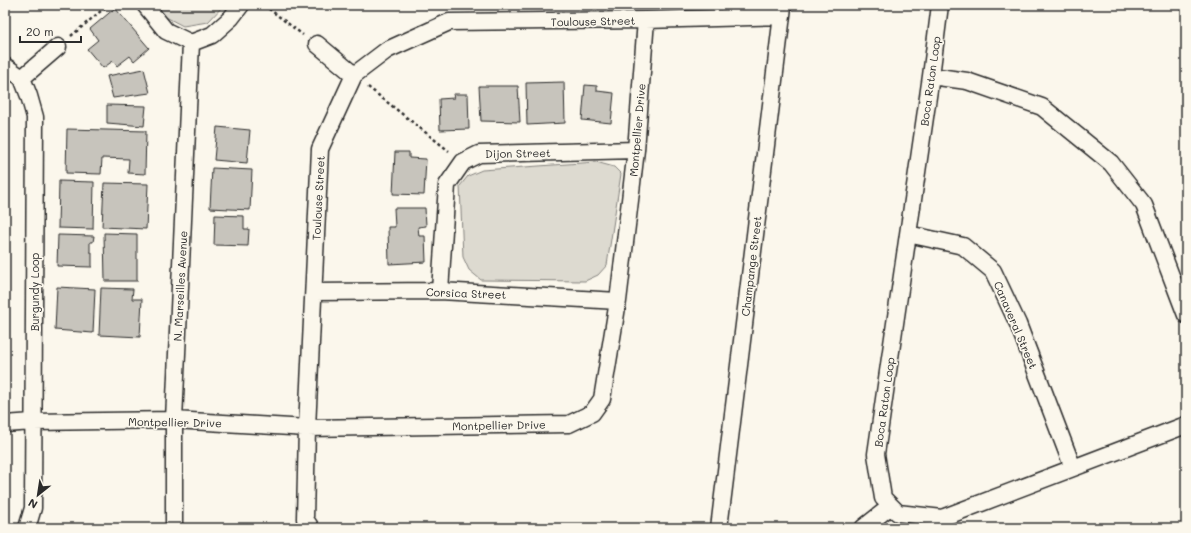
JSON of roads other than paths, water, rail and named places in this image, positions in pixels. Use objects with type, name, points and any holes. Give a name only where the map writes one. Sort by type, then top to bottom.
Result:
[{"type":"street","points":[[145,5],[166,31],[192,43],[212,35],[231,18],[241,5]]},
{"type":"street","name":"Boca Raton Loop","points":[[891,506],[883,498],[876,454],[940,5]]},
{"type":"street","name":"Toulouse Street","points":[[311,528],[305,519],[307,428],[320,149],[354,75],[387,50],[449,22],[646,20],[783,10]]},
{"type":"street","name":"Champange Street","points":[[719,528],[783,10]]},
{"type":"street","name":"Montpellier Drive","points":[[5,424],[33,422],[174,420],[307,428],[569,424],[592,413],[602,399],[618,301],[636,150],[646,20]]},
{"type":"street","name":"N. Marseilles Avenue","points":[[174,528],[174,420],[192,43]]},
{"type":"street","points":[[317,44],[354,75]]},
{"type":"street","points":[[5,66],[22,78],[58,47]]},
{"type":"street","points":[[931,76],[968,81],[1042,107],[1111,163],[1144,205],[1186,315]]},
{"type":"street","name":"Burgundy Loop","points":[[22,78],[35,118],[33,508],[27,528]]},
{"type":"street","name":"Dijon Street","points":[[440,291],[447,185],[463,162],[479,154],[636,150]]},
{"type":"street","name":"Canaveral Street","points":[[908,234],[963,246],[993,271],[1018,324],[1073,468]]},
{"type":"street","name":"Corsica Street","points":[[314,292],[440,291],[618,301]]},
{"type":"street","points":[[862,528],[891,506],[898,513],[942,518],[1186,425]]}]
